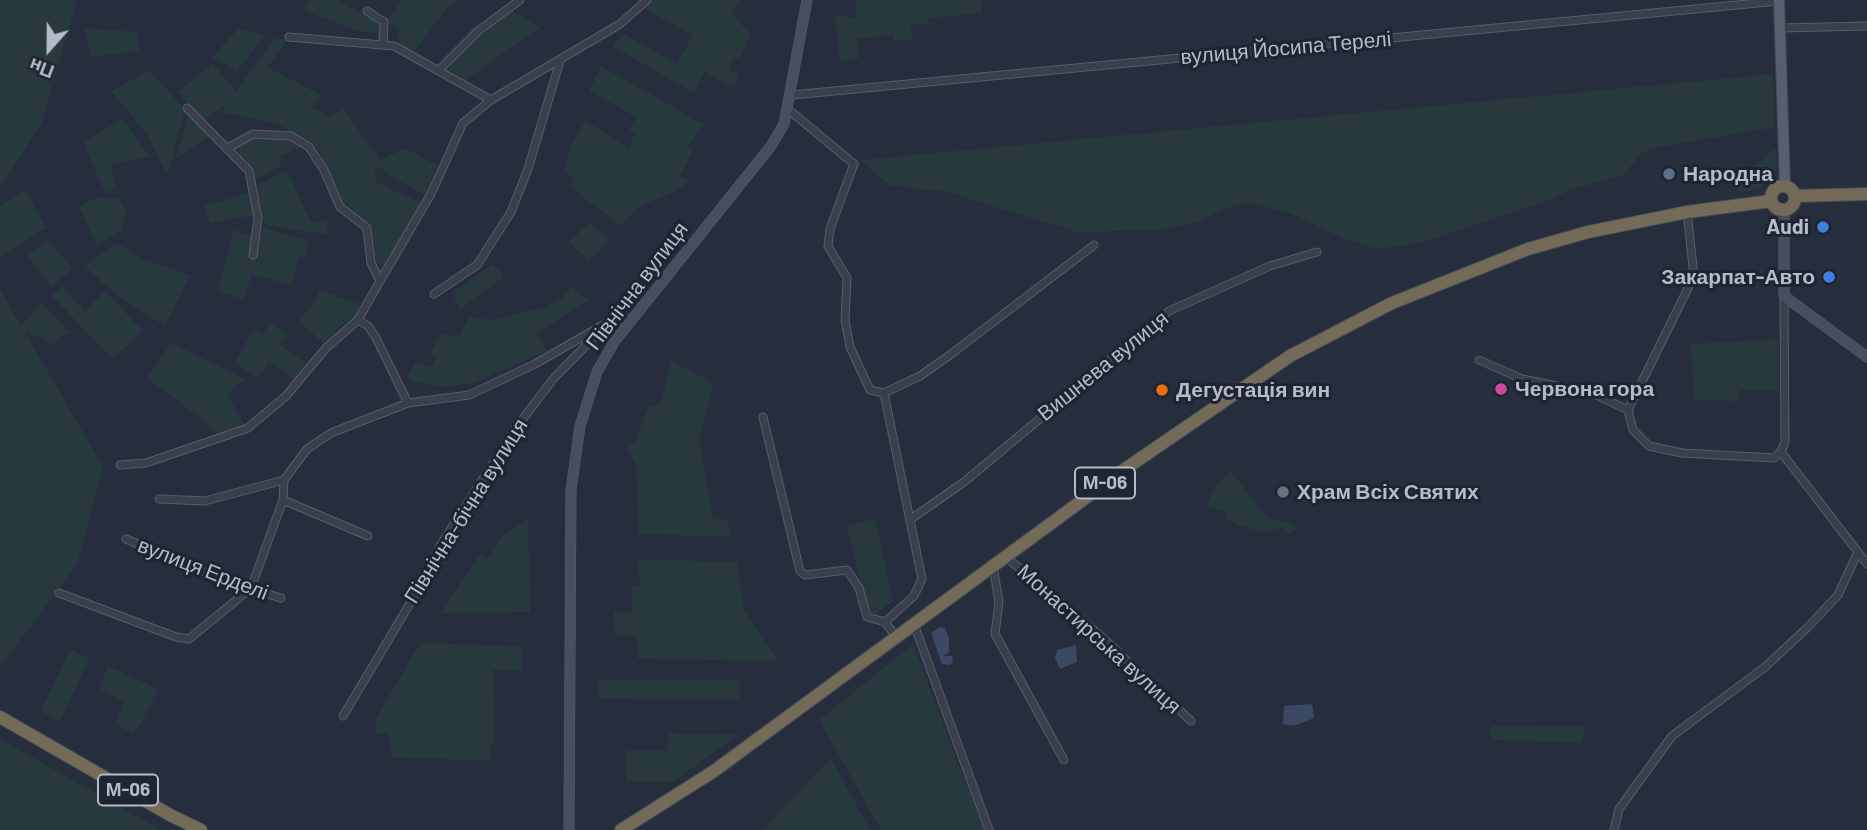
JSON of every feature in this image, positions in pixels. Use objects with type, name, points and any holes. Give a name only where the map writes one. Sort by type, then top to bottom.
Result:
[{"type":"highway","points":[[1796,196],[1793,206],[1784,211],[1774,206],[1771,201],[1776,188],[1785,186],[1796,196],[1867,194]]},
{"type":"highway","name":"М-06","points":[[621,830],[714,771],[1226,397],[1333,333],[1472,269],[1528,248],[1588,232],[1687,212],[1771,201]]},
{"type":"highway","name":"М-06","points":[[0,716],[170,816],[201,830]]},
{"type":"main road","points":[[1779,0],[1785,186]]},
{"type":"street","points":[[440,69],[478,31],[520,0]]},
{"type":"street","points":[[121,465],[146,463],[248,428],[286,396],[326,348],[358,320],[431,194],[463,123],[491,100],[560,61],[637,12],[648,0]]},
{"type":"street","name":"Північна вулиця","points":[[569,830],[571,489],[576,446],[597,372],[632,319],[771,146],[789,110],[807,0]]},
{"type":"street","name":"вулиця Йосипа Терелі","points":[[792,95],[1779,0]]},
{"type":"street","points":[[367,11],[384,22],[383,43]]},
{"type":"street","points":[[1780,28],[1867,26]]},
{"type":"street","points":[[289,37],[383,43],[440,69],[491,100]]},
{"type":"street","points":[[434,294],[477,265],[511,212],[536,144],[560,61]]},
{"type":"street","points":[[187,108],[249,171],[254,185],[258,218],[253,255]]},
{"type":"street","points":[[789,110],[855,164],[831,229],[828,246],[847,278],[845,320],[850,347],[870,390],[884,393],[920,376],[1094,246]]},
{"type":"street","points":[[228,148],[253,134],[291,136],[309,147],[324,170],[340,207],[367,228],[372,263],[380,281]]},
{"type":"street","points":[[1687,212],[1694,276],[1628,410],[1633,430],[1649,446],[1682,453],[1774,458],[1781,452],[1785,442],[1784,211]]},
{"type":"street","name":"Вишнева вулиця","points":[[911,519],[964,482],[1169,311],[1270,266],[1317,252]]},
{"type":"street","points":[[1784,296],[1867,357]]},
{"type":"street","points":[[59,593],[189,639],[251,588],[283,500],[284,480],[307,449],[331,433],[408,403],[469,395],[526,369],[610,321],[632,319]]},
{"type":"street","points":[[358,320],[368,326],[375,337],[408,403]]},
{"type":"street","name":"Північна-бічна вулиця","points":[[343,716],[421,585],[440,546],[515,429],[554,378],[610,321]]},
{"type":"street","points":[[1479,360],[1522,379],[1592,393],[1628,410]]},
{"type":"street","points":[[884,393],[922,573],[921,586],[907,604],[885,622]]},
{"type":"street","points":[[762,417],[800,571],[805,575],[847,570],[859,588],[867,617],[885,622],[896,637]]},
{"type":"street","points":[[1781,452],[1867,564]]},
{"type":"street","points":[[159,499],[205,501],[284,480]]},
{"type":"street","points":[[283,500],[368,536]]},
{"type":"street","name":"вулиця Ерделі","points":[[126,539],[228,582],[281,598]]},
{"type":"street","points":[[1614,830],[1619,808],[1672,736],[1765,667],[1807,628],[1838,595],[1857,554]]},
{"type":"street","name":"Монастирська вулиця","points":[[1006,556],[1114,648],[1191,721]]},
{"type":"street","name":"Монастирська вулиця","points":[[993,566],[999,602],[995,634],[1064,761]]},
{"type":"street","points":[[914,624],[989,830]]},
{"type":"shaded area","points":[[0,0],[77,0],[42,122],[0,188]]},
{"type":"shaded area","points":[[309,0],[336,0],[371,17],[378,24],[379,34],[354,30],[304,10]]},
{"type":"shaded area","points":[[401,0],[460,0],[448,7],[413,53],[399,47],[398,28],[386,22]]},
{"type":"shaded area","points":[[651,0],[742,0],[731,13],[750,34],[740,59],[734,57],[729,69],[739,76],[734,88],[705,72],[694,93],[612,46],[624,34],[677,64],[693,35],[645,9]]},
{"type":"shaded area","points":[[856,0],[981,0],[982,13],[928,18],[928,23],[911,25],[912,39],[894,41],[893,35],[857,38],[858,59],[840,61],[835,15],[855,18]]},
{"type":"shaded area","points":[[511,10],[540,28],[465,80],[447,70],[471,41]]},
{"type":"shaded area","points":[[85,28],[136,32],[140,51],[91,57]]},
{"type":"shaded area","points":[[239,28],[264,36],[237,71],[212,57]]},
{"type":"shaded area","points":[[275,38],[288,40],[267,67],[321,95],[312,107],[330,117],[343,108],[380,161],[404,148],[437,165],[426,196],[385,173],[382,166],[375,169],[376,182],[423,204],[384,265],[378,264],[375,257],[373,228],[344,208],[319,149],[276,123],[222,112],[227,103],[204,121],[178,92],[212,63],[236,91]]},
{"type":"shaded area","points":[[601,66],[703,124],[688,147],[693,150],[680,176],[689,180],[678,190],[638,207],[621,226],[569,186],[574,178],[564,172],[571,146],[585,121],[629,147],[635,134],[629,130],[636,117],[589,91]]},
{"type":"shaded area","points":[[149,71],[185,109],[170,167],[165,172],[147,134],[111,91]]},
{"type":"shaded area","points":[[1773,74],[1775,127],[1653,148],[1642,153],[1622,176],[1572,189],[1546,201],[1420,243],[1394,247],[1374,248],[1347,240],[1289,213],[1252,203],[1236,204],[1199,221],[1159,230],[1077,232],[947,192],[889,185],[860,160]]},
{"type":"shaded area","points":[[189,114],[212,135],[177,158],[176,157]]},
{"type":"shaded area","points":[[122,119],[150,157],[110,165],[117,189],[105,192],[83,142]]},
{"type":"shaded area","points":[[253,136],[288,138],[303,146],[278,157],[282,165],[255,179],[231,148]]},
{"type":"shaded area","points":[[1772,150],[1776,150],[1777,168],[1772,180],[1762,187],[1743,192],[1734,188],[1733,177],[1759,163]]},
{"type":"shaded area","points":[[287,171],[311,222],[327,220],[327,234],[268,226],[263,222],[257,185]]},
{"type":"shaded area","points":[[25,189],[46,228],[0,257],[0,206]]},
{"type":"shaded area","points":[[251,192],[256,215],[210,223],[204,206]]},
{"type":"shaded area","points":[[98,197],[119,198],[126,212],[122,230],[97,245],[79,207]]},
{"type":"shaded area","points":[[590,222],[609,240],[589,261],[569,242]]},
{"type":"shaded area","points":[[262,227],[309,241],[305,259],[299,258],[292,286],[252,274],[244,299],[217,292],[234,230],[253,236],[250,257],[255,259]]},
{"type":"shaded area","points":[[48,240],[73,268],[51,287],[27,255]]},
{"type":"shaded area","points":[[117,243],[140,258],[190,275],[165,326],[116,295],[85,266]]},
{"type":"shaded area","points":[[493,264],[504,277],[460,309],[452,293]]},
{"type":"shaded area","points":[[62,286],[85,311],[105,291],[143,331],[113,359],[52,296]]},
{"type":"shaded area","points":[[572,287],[589,300],[537,333],[547,351],[473,383],[444,387],[414,382],[407,377],[416,362],[431,367],[436,358],[430,353],[441,333],[458,338],[469,317],[491,320],[540,309],[561,299]]},
{"type":"shaded area","points":[[0,289],[21,326],[42,302],[69,332],[51,345],[43,338],[25,332],[103,467],[77,565],[0,667]]},
{"type":"shaded area","points":[[320,290],[359,304],[357,316],[341,326],[324,343],[298,321],[314,303]]},
{"type":"shaded area","points":[[270,322],[287,334],[280,345],[307,363],[294,379],[269,362],[258,378],[235,363],[253,329],[263,334]]},
{"type":"shaded area","points":[[1778,339],[1779,391],[1739,390],[1739,401],[1694,400],[1691,344]]},
{"type":"shaded area","points":[[171,343],[245,379],[227,395],[245,425],[218,435],[195,411],[192,412],[147,378]]},
{"type":"shaded area","points":[[671,361],[709,380],[713,387],[699,440],[713,519],[727,520],[731,537],[639,534],[636,466],[626,446],[635,442],[649,406],[661,404]]},
{"type":"shaded area","points":[[1230,470],[1264,514],[1273,520],[1295,524],[1296,530],[1289,534],[1280,528],[1264,533],[1228,520],[1226,512],[1206,506],[1213,490]]},
{"type":"shaded area","points":[[875,519],[893,601],[873,616],[869,615],[847,526]]},
{"type":"shaded area","points":[[528,520],[530,612],[440,613],[480,554],[487,559],[503,535]]},
{"type":"shaded area","points":[[638,559],[737,562],[744,611],[779,661],[638,659],[637,637],[615,635],[614,612],[633,613],[631,585],[640,586]]},
{"type":"shaded area","points":[[420,643],[522,646],[522,670],[493,670],[495,743],[490,744],[491,761],[391,757],[393,755],[387,734],[375,733],[376,718]]},
{"type":"shaded area","points":[[913,644],[985,830],[881,830],[819,720]]},
{"type":"shaded area","points":[[70,649],[89,658],[60,722],[41,711]]},
{"type":"shaded area","points":[[108,666],[158,689],[140,725],[132,733],[115,724],[124,701],[98,689]]},
{"type":"shaded area","points":[[598,680],[740,680],[740,700],[599,699]]},
{"type":"shaded area","points":[[1491,726],[1586,727],[1581,742],[1495,740],[1489,734]]},
{"type":"shaded area","points":[[668,733],[738,735],[675,781],[626,781],[625,751],[668,751]]},
{"type":"shaded area","points":[[0,739],[161,830],[0,830]]},
{"type":"shaded area","points":[[831,759],[870,830],[762,830]]},
{"type":"water","points":[[940,627],[945,628],[949,638],[949,652],[943,656],[952,656],[953,662],[949,665],[942,664],[931,633]]},
{"type":"water","points":[[1076,645],[1077,662],[1060,669],[1055,658],[1057,650]]},
{"type":"water","points":[[1312,704],[1314,718],[1294,726],[1283,724],[1284,706]]},
{"type":"place","name":"Народна","points":[[1669,174]]},
{"type":"place","name":"Audi","points":[[1823,227]]},
{"type":"place","name":"Закарпат-Авто","points":[[1829,277]]},
{"type":"place","name":"Червона гора","points":[[1501,389]]},
{"type":"place","name":"Дегустація вин","points":[[1162,390]]},
{"type":"place","name":"Храм Всіх Святих","points":[[1283,492]]}]
